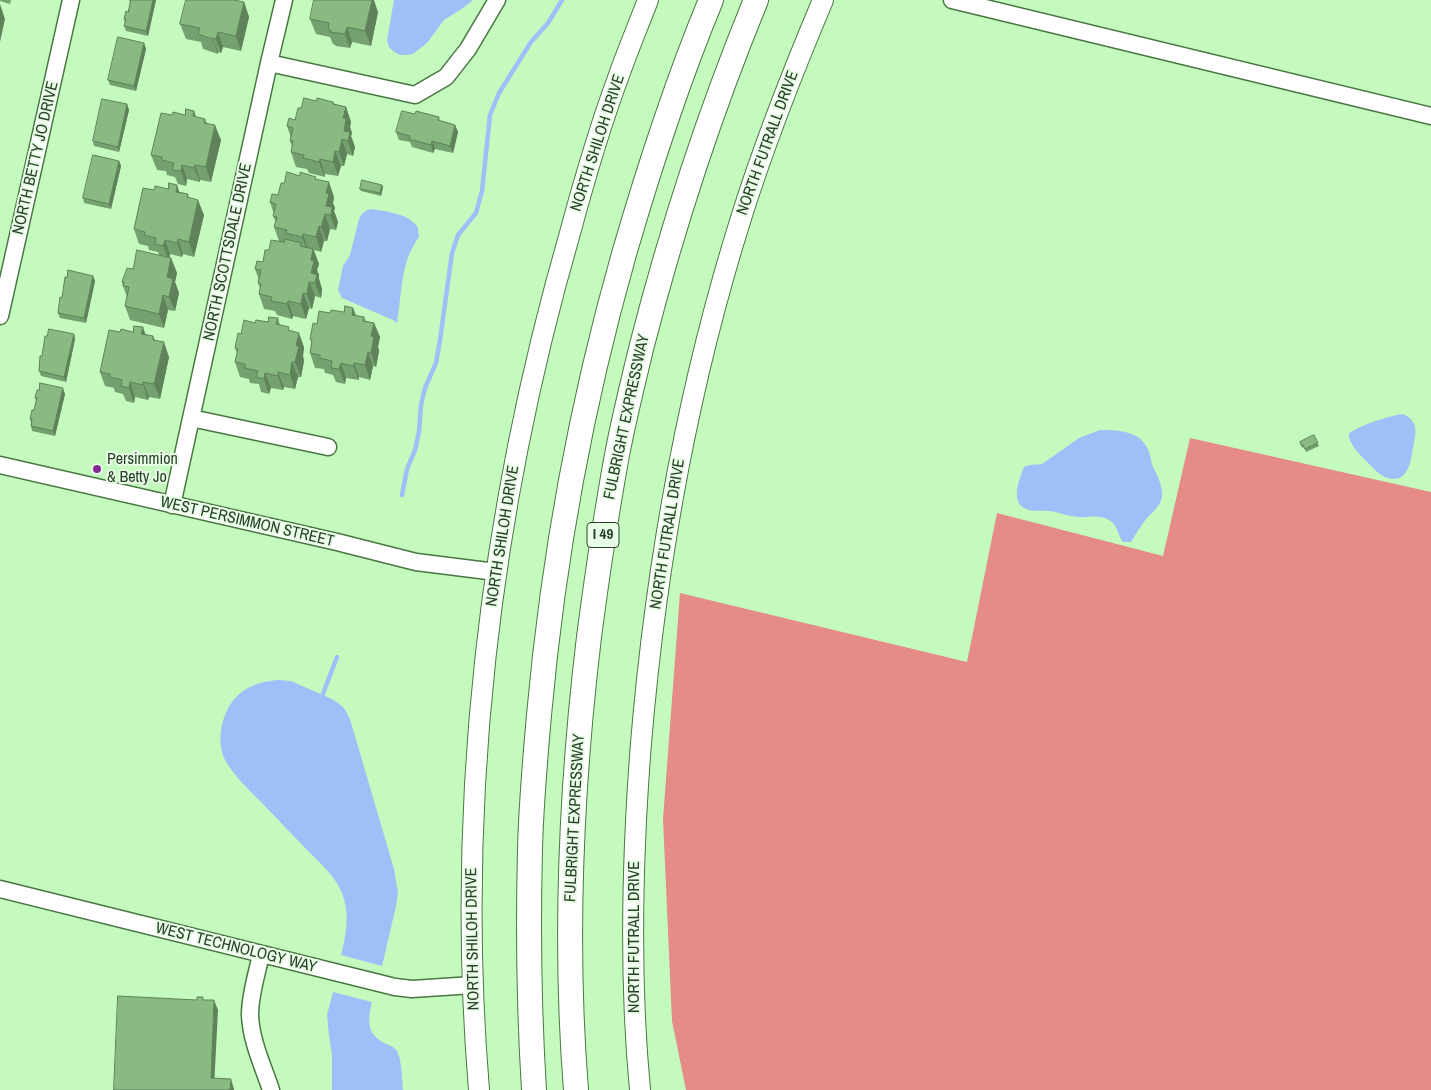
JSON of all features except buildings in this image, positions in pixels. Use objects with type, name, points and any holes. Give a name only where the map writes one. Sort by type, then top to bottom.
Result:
[{"type":"highway","name":"I 49","points":[[534,1090],[530,1017],[531,820],[543,673],[553,590],[565,515],[597,356],[640,198],[667,119],[712,0]]},
{"type":"highway","name":"FULBRIGHT EXPRESSWAY","points":[[576,1090],[571,1017],[570,922],[574,796],[584,678],[604,528],[618,451],[656,289],[704,138],[756,0]]},
{"type":"main road","name":"NORTH SHILOH DRIVE","points":[[479,1090],[473,985],[472,839],[480,720],[496,572],[522,424],[559,269],[617,80],[648,0]]},
{"type":"main road","name":"NORTH FUTRALL DRIVE","points":[[640,1090],[634,1018],[632,950],[636,802],[645,692],[655,606],[668,523],[696,387],[728,261],[760,159],[823,0]]},
{"type":"street","name":"NORTH BETTY JO DRIVE","points":[[0,316],[71,0]]},
{"type":"street","name":"NORTH SCOTTSDALE DRIVE","points":[[172,505],[268,63],[284,0]]},
{"type":"street","points":[[268,63],[415,96],[446,77],[468,49],[497,0]]},
{"type":"street","points":[[952,0],[1431,116]]},
{"type":"street","points":[[191,418],[328,447]]},
{"type":"street","name":"WEST PERSIMMON STREET","points":[[0,465],[337,542],[416,562],[496,572]]},
{"type":"street","name":"WEST TECHNOLOGY WAY","points":[[0,888],[395,987],[412,989],[473,985]]},
{"type":"street","points":[[261,954],[251,997],[250,1015],[252,1033],[271,1090]]},
{"type":"shaded area","points":[[1190,438],[1431,492],[1431,1090],[686,1090],[672,1021],[663,819],[680,593],[967,662],[997,513],[1163,556]]},
{"type":"water","points":[[394,0],[473,0],[444,20],[427,43],[413,54],[400,55],[389,47],[387,40]]},
{"type":"water","points":[[373,209],[402,215],[412,221],[418,229],[419,237],[408,257],[405,268],[397,323],[342,298],[338,290],[343,266],[350,255],[359,219],[367,210]]},
{"type":"water","points":[[1402,414],[1412,420],[1415,438],[1409,466],[1403,476],[1392,479],[1379,473],[1356,451],[1349,433],[1375,421]]},
{"type":"water","points":[[1100,430],[1122,431],[1141,440],[1146,445],[1161,485],[1161,501],[1131,542],[1123,542],[1114,524],[1105,518],[1075,517],[1053,512],[1028,510],[1021,506],[1018,501],[1017,489],[1024,467],[1042,464],[1079,438]]},
{"type":"water","points":[[279,680],[291,681],[334,700],[344,708],[350,719],[394,869],[398,893],[382,966],[341,955],[347,920],[345,902],[338,885],[325,868],[241,782],[225,760],[220,739],[222,725],[234,699],[251,686]]},
{"type":"water","points":[[333,992],[372,1002],[369,1020],[371,1030],[378,1039],[397,1051],[401,1065],[403,1090],[332,1090],[332,1055],[327,1015]]},
{"type":"waterway","points":[[402,495],[407,469],[415,450],[419,432],[421,405],[425,388],[436,363],[452,253],[458,235],[476,213],[482,191],[490,115],[499,93],[531,42],[548,23],[562,0]]},
{"type":"waterway","points":[[321,699],[337,657]]},
{"type":"place","name":"Persimmion & Betty Jo","points":[[97,469]]}]
